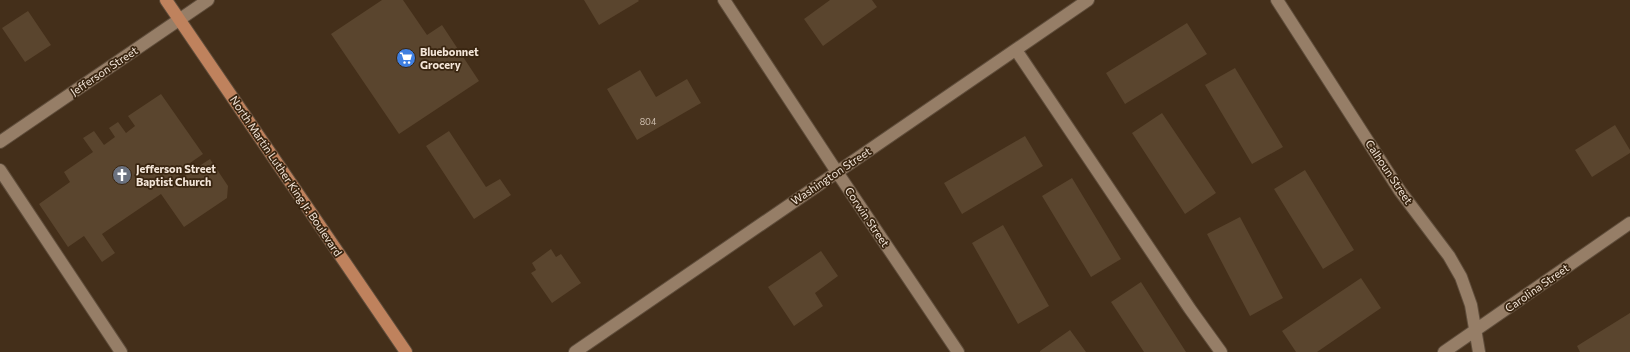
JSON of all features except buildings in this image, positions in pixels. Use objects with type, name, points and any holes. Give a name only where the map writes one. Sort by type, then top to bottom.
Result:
[{"type":"main road","name":"North Martin Luther King Jr. Boulevard","points":[[166,0],[406,352]]},
{"type":"street","name":"Jefferson Street","points":[[0,142],[208,0]]},
{"type":"street","name":"Corwin Street","points":[[724,0],[958,352]]},
{"type":"street","name":"Washington Street","points":[[575,352],[1088,0]]},
{"type":"street","name":"Calhoun Street","points":[[1277,0],[1400,191],[1449,256],[1461,277],[1471,305],[1479,352]]},
{"type":"street","points":[[1016,50],[1190,309],[1221,352]]},
{"type":"street","points":[[0,170],[121,352]]},
{"type":"street","name":"Carolina Street","points":[[1444,352],[1630,223]]},
{"type":"place","name":"Bluebonnet Grocery","points":[[406,58]]},
{"type":"place","name":"Jefferson Street Baptist Church","points":[[122,175]]}]
